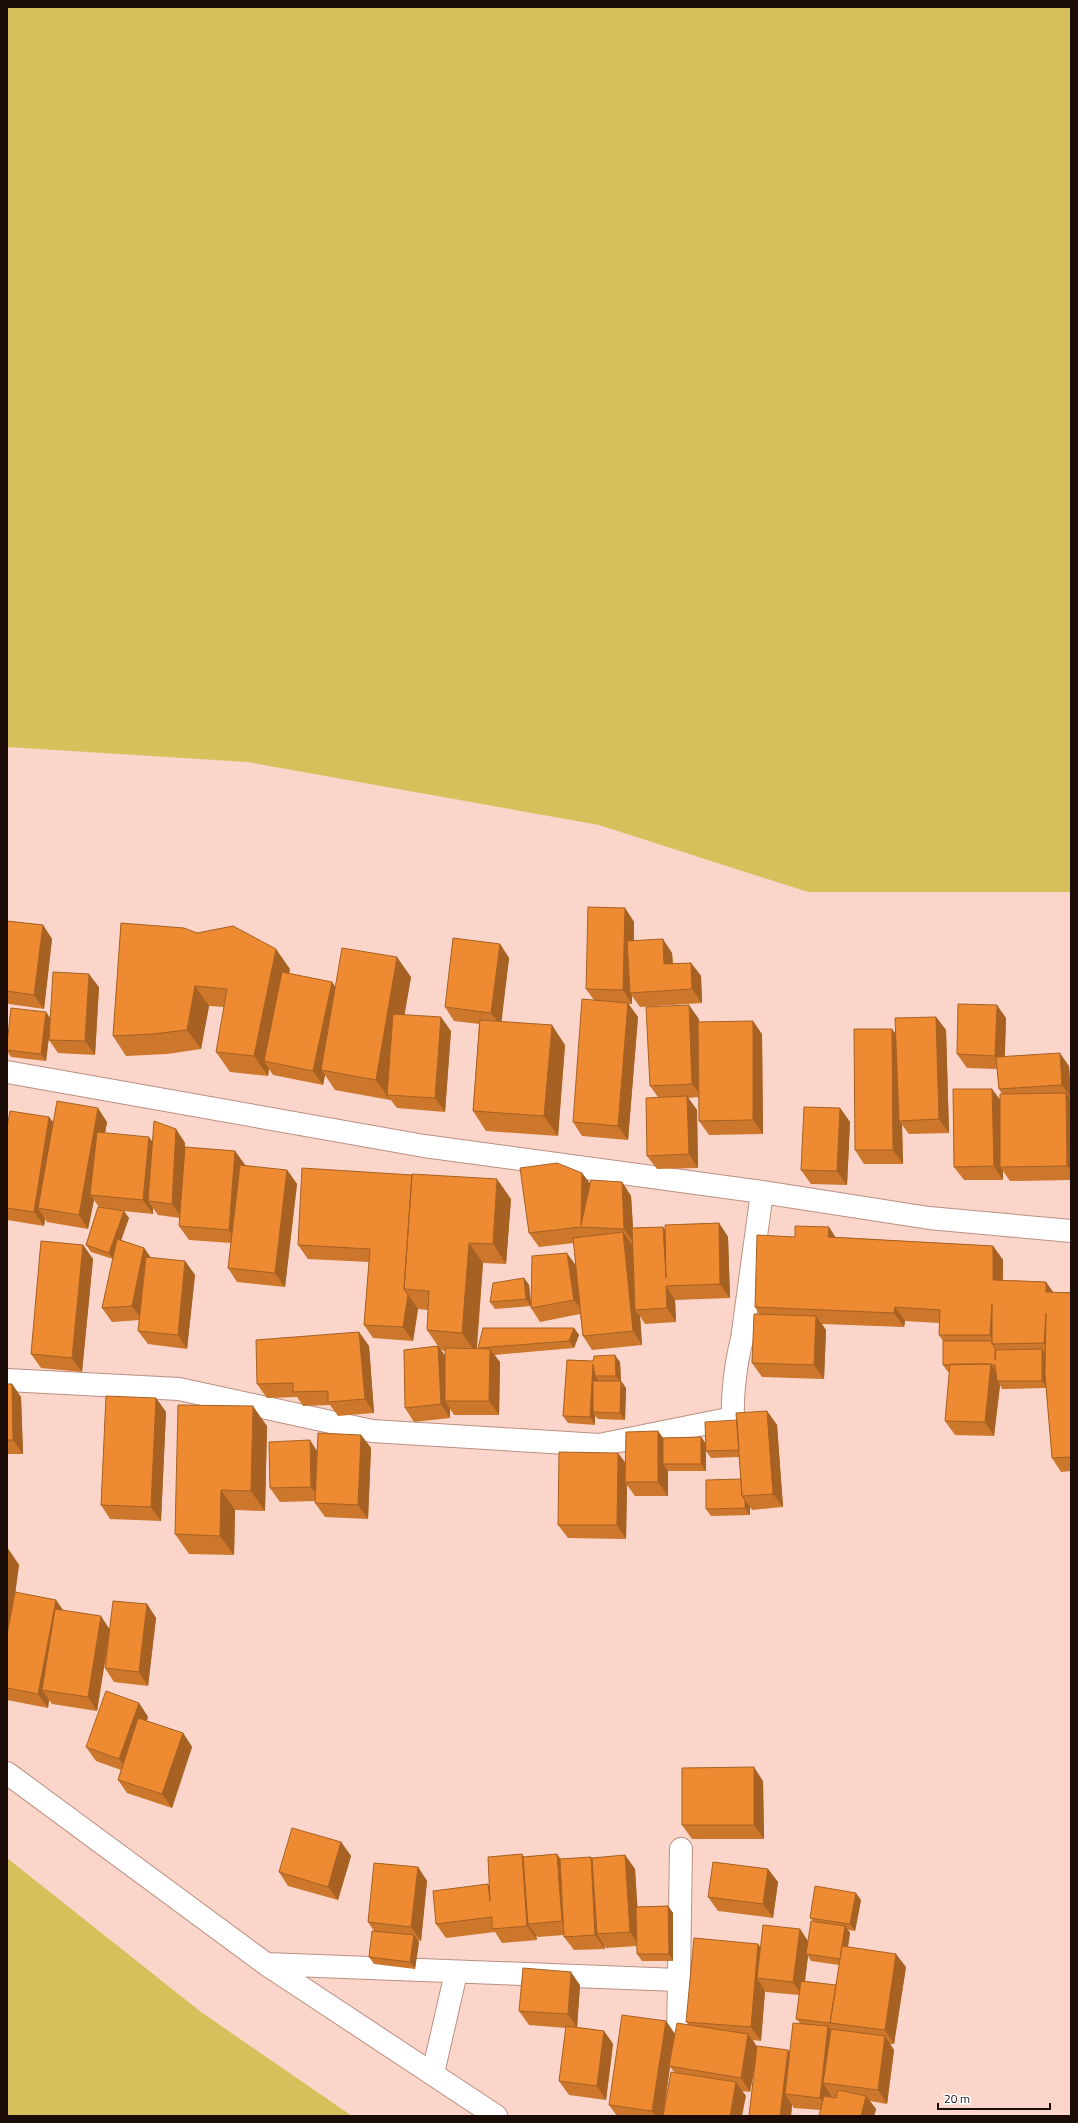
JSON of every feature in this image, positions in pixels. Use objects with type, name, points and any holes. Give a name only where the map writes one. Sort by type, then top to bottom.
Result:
[{"type":"street","points":[[7,1072],[424,1146],[762,1192],[929,1218],[1071,1231]]},
{"type":"street","points":[[7,1380],[179,1389],[372,1431],[599,1445],[726,1420],[734,1418],[732,1406],[736,1360],[742,1339],[762,1192]]},
{"type":"street","points":[[7,1773],[266,1964],[496,2116]]},
{"type":"street","points":[[674,2069],[678,2038],[681,1849]]},
{"type":"street","points":[[266,1964],[456,1973],[678,1980]]},
{"type":"street","points":[[433,2073],[456,1973]]},
{"type":"shaded area","points":[[7,7],[1071,7],[1071,892],[808,892],[599,825],[247,762],[7,747]]},
{"type":"shaded area","points":[[7,1858],[201,2012],[352,2116],[7,2116]]},
{"type":"building","points":[[588,907],[625,908],[623,990],[586,989]]},
{"type":"building","points":[[7,921],[43,925],[34,995],[7,991]]},
{"type":"building","points":[[121,923],[184,928],[197,933],[233,926],[276,949],[254,1056],[216,1052],[227,989],[195,986],[187,1030],[153,1034],[113,1036]]},
{"type":"building","points":[[453,938],[500,944],[491,1013],[445,1007]]},
{"type":"building","points":[[663,939],[664,964],[691,963],[692,989],[630,993],[627,941]]},
{"type":"building","points":[[342,948],[397,957],[376,1080],[321,1070]]},
{"type":"building","points":[[53,972],[89,974],[85,1041],[49,1040]]},
{"type":"building","points":[[282,972],[332,982],[313,1071],[264,1061]]},
{"type":"building","points":[[582,999],[628,1003],[618,1126],[573,1122]]},
{"type":"building","points":[[958,1004],[997,1005],[995,1056],[957,1054]]},
{"type":"building","points":[[689,1005],[692,1084],[650,1086],[646,1007]]},
{"type":"building","points":[[11,1008],[46,1012],[41,1054],[7,1050]]},
{"type":"building","points":[[393,1014],[441,1017],[435,1098],[387,1095]]},
{"type":"building","points":[[936,1017],[939,1119],[899,1121],[895,1018]]},
{"type":"building","points":[[480,1020],[552,1025],[544,1116],[473,1111]]},
{"type":"building","points":[[753,1021],[753,1120],[699,1121],[698,1022]]},
{"type":"building","points":[[854,1029],[892,1029],[893,1150],[855,1150]]},
{"type":"building","points":[[1060,1053],[1062,1085],[999,1089],[996,1057]]},
{"type":"building","points":[[953,1089],[992,1089],[994,1166],[954,1167]]},
{"type":"building","points":[[1066,1093],[1067,1166],[1000,1167],[1000,1094]]},
{"type":"building","points":[[687,1096],[689,1154],[647,1156],[646,1098]]},
{"type":"building","points":[[57,1101],[98,1108],[79,1215],[38,1208]]},
{"type":"building","points":[[804,1107],[840,1108],[837,1171],[801,1170]]},
{"type":"building","points":[[10,1111],[49,1117],[34,1212],[7,1208],[7,1128]]},
{"type":"building","points":[[154,1121],[176,1129],[172,1204],[148,1201]]},
{"type":"building","points":[[97,1132],[149,1137],[143,1200],[90,1195]]},
{"type":"building","points":[[185,1147],[235,1151],[229,1230],[179,1226]]},
{"type":"building","points":[[557,1163],[582,1173],[581,1225],[591,1180],[622,1182],[624,1229],[581,1227],[529,1233],[520,1168]]},
{"type":"building","points":[[240,1165],[287,1170],[275,1273],[228,1268]]},
{"type":"building","points":[[302,1168],[412,1175],[404,1289],[408,1295],[403,1327],[364,1325],[370,1249],[298,1245]]},
{"type":"building","points":[[412,1174],[497,1179],[493,1244],[469,1243],[462,1333],[427,1330],[429,1291],[404,1289]]},
{"type":"building","points":[[98,1207],[124,1211],[109,1253],[86,1245]]},
{"type":"building","points":[[719,1223],[720,1284],[666,1286],[667,1308],[635,1310],[632,1228],[663,1227],[666,1278],[665,1225]]},
{"type":"building","points":[[795,1226],[829,1227],[828,1237],[993,1246],[993,1280],[1046,1282],[1046,1292],[1071,1293],[1071,1457],[1052,1458],[1045,1374],[1046,1313],[1044,1343],[992,1344],[992,1304],[990,1335],[939,1335],[940,1310],[895,1307],[894,1313],[755,1307],[757,1235],[795,1237]]},
{"type":"building","points":[[623,1232],[633,1331],[583,1336],[573,1238]]},
{"type":"building","points":[[117,1239],[144,1248],[132,1306],[102,1308]]},
{"type":"building","points":[[41,1241],[83,1245],[72,1358],[31,1354]]},
{"type":"building","points":[[567,1253],[574,1300],[531,1308],[532,1256]]},
{"type":"building","points":[[146,1257],[185,1261],[178,1335],[138,1331]]},
{"type":"building","points":[[524,1278],[526,1299],[490,1302],[493,1283]]},
{"type":"building","points":[[754,1314],[816,1316],[814,1365],[752,1363]]},
{"type":"building","points":[[483,1328],[574,1328],[569,1341],[478,1348]]},
{"type":"building","points":[[359,1332],[365,1399],[328,1402],[328,1391],[293,1392],[293,1383],[257,1384],[256,1340]]},
{"type":"building","points":[[943,1341],[992,1341],[995,1348],[995,1360],[996,1350],[1042,1349],[1042,1381],[997,1381],[995,1365],[991,1364],[943,1365]]},
{"type":"building","points":[[438,1346],[441,1404],[405,1408],[404,1350]]},
{"type":"building","points":[[445,1348],[490,1349],[489,1401],[445,1401]]},
{"type":"building","points":[[615,1355],[616,1376],[595,1376],[593,1364],[590,1417],[563,1416],[567,1360],[593,1361],[594,1356]]},
{"type":"building","points":[[950,1364],[991,1364],[985,1422],[945,1421]]},
{"type":"building","points":[[593,1381],[621,1381],[620,1413],[593,1412]]},
{"type":"building","points":[[7,1384],[12,1384],[13,1440],[7,1440]]},
{"type":"building","points":[[106,1396],[156,1398],[151,1507],[101,1505]]},
{"type":"building","points":[[178,1405],[253,1406],[251,1491],[221,1490],[220,1536],[175,1534]]},
{"type":"building","points":[[767,1411],[773,1494],[742,1496],[736,1413]]},
{"type":"building","points":[[737,1420],[739,1450],[706,1451],[705,1422]]},
{"type":"building","points":[[658,1431],[658,1482],[625,1482],[626,1432]]},
{"type":"building","points":[[318,1433],[361,1435],[358,1505],[315,1503]]},
{"type":"building","points":[[701,1437],[701,1464],[663,1464],[663,1438]]},
{"type":"building","points":[[310,1440],[311,1487],[270,1488],[269,1442]]},
{"type":"building","points":[[559,1452],[618,1453],[617,1525],[558,1525]]},
{"type":"building","points":[[741,1479],[742,1496],[745,1500],[745,1508],[706,1509],[706,1480]]},
{"type":"building","points":[[15,1592],[56,1600],[38,1694],[7,1688],[7,1635]]},
{"type":"building","points":[[113,1601],[147,1604],[139,1672],[105,1668]]},
{"type":"building","points":[[55,1609],[101,1616],[88,1697],[42,1690]]},
{"type":"building","points":[[106,1691],[139,1703],[119,1759],[86,1747]]},
{"type":"building","points":[[138,1718],[183,1733],[162,1794],[118,1780]]},
{"type":"building","points":[[754,1767],[754,1825],[682,1825],[682,1768]]},
{"type":"building","points":[[292,1828],[341,1842],[328,1887],[279,1872]]},
{"type":"building","points":[[522,1854],[527,1926],[492,1929],[492,1917],[436,1924],[433,1891],[488,1884],[490,1901],[488,1857]]},
{"type":"building","points":[[557,1854],[562,1921],[528,1924],[523,1857]]},
{"type":"building","points":[[625,1855],[630,1932],[597,1934],[592,1858]]},
{"type":"building","points":[[591,1857],[595,1935],[564,1937],[560,1859]]},
{"type":"building","points":[[713,1862],[768,1869],[763,1904],[708,1897]]},
{"type":"building","points":[[374,1863],[418,1867],[411,1927],[368,1922]]},
{"type":"building","points":[[815,1886],[856,1893],[850,1924],[810,1918]]},
{"type":"building","points":[[668,1906],[669,1954],[637,1954],[636,1907]]},
{"type":"building","points":[[811,1921],[845,1926],[840,1959],[806,1954]]},
{"type":"building","points":[[763,1925],[800,1929],[793,1982],[757,1978]]},
{"type":"building","points":[[372,1931],[414,1935],[410,1962],[369,1957]]},
{"type":"building","points":[[694,1938],[758,1944],[751,2027],[686,2022]]},
{"type":"building","points":[[842,1946],[896,1954],[885,2030],[830,2023]]},
{"type":"building","points":[[523,1968],[571,1972],[568,2014],[519,2011]]},
{"type":"building","points":[[801,1981],[836,1985],[830,2023],[796,2019]]},
{"type":"building","points":[[622,2015],[666,2021],[652,2111],[609,2105]]},
{"type":"building","points":[[677,2023],[748,2034],[741,2078],[669,2066]]},
{"type":"building","points":[[793,2023],[828,2026],[820,2098],[785,2094]]},
{"type":"building","points":[[566,2026],[604,2031],[597,2086],[559,2081]]},
{"type":"building","points":[[831,2029],[885,2036],[878,2090],[823,2083]]},
{"type":"building","points":[[757,2046],[788,2050],[780,2116],[749,2116]]},
{"type":"building","points":[[671,2072],[736,2082],[730,2116],[663,2116]]},
{"type":"building","points":[[838,2090],[866,2096],[861,2116],[819,2116],[824,2096],[836,2098]]}]
